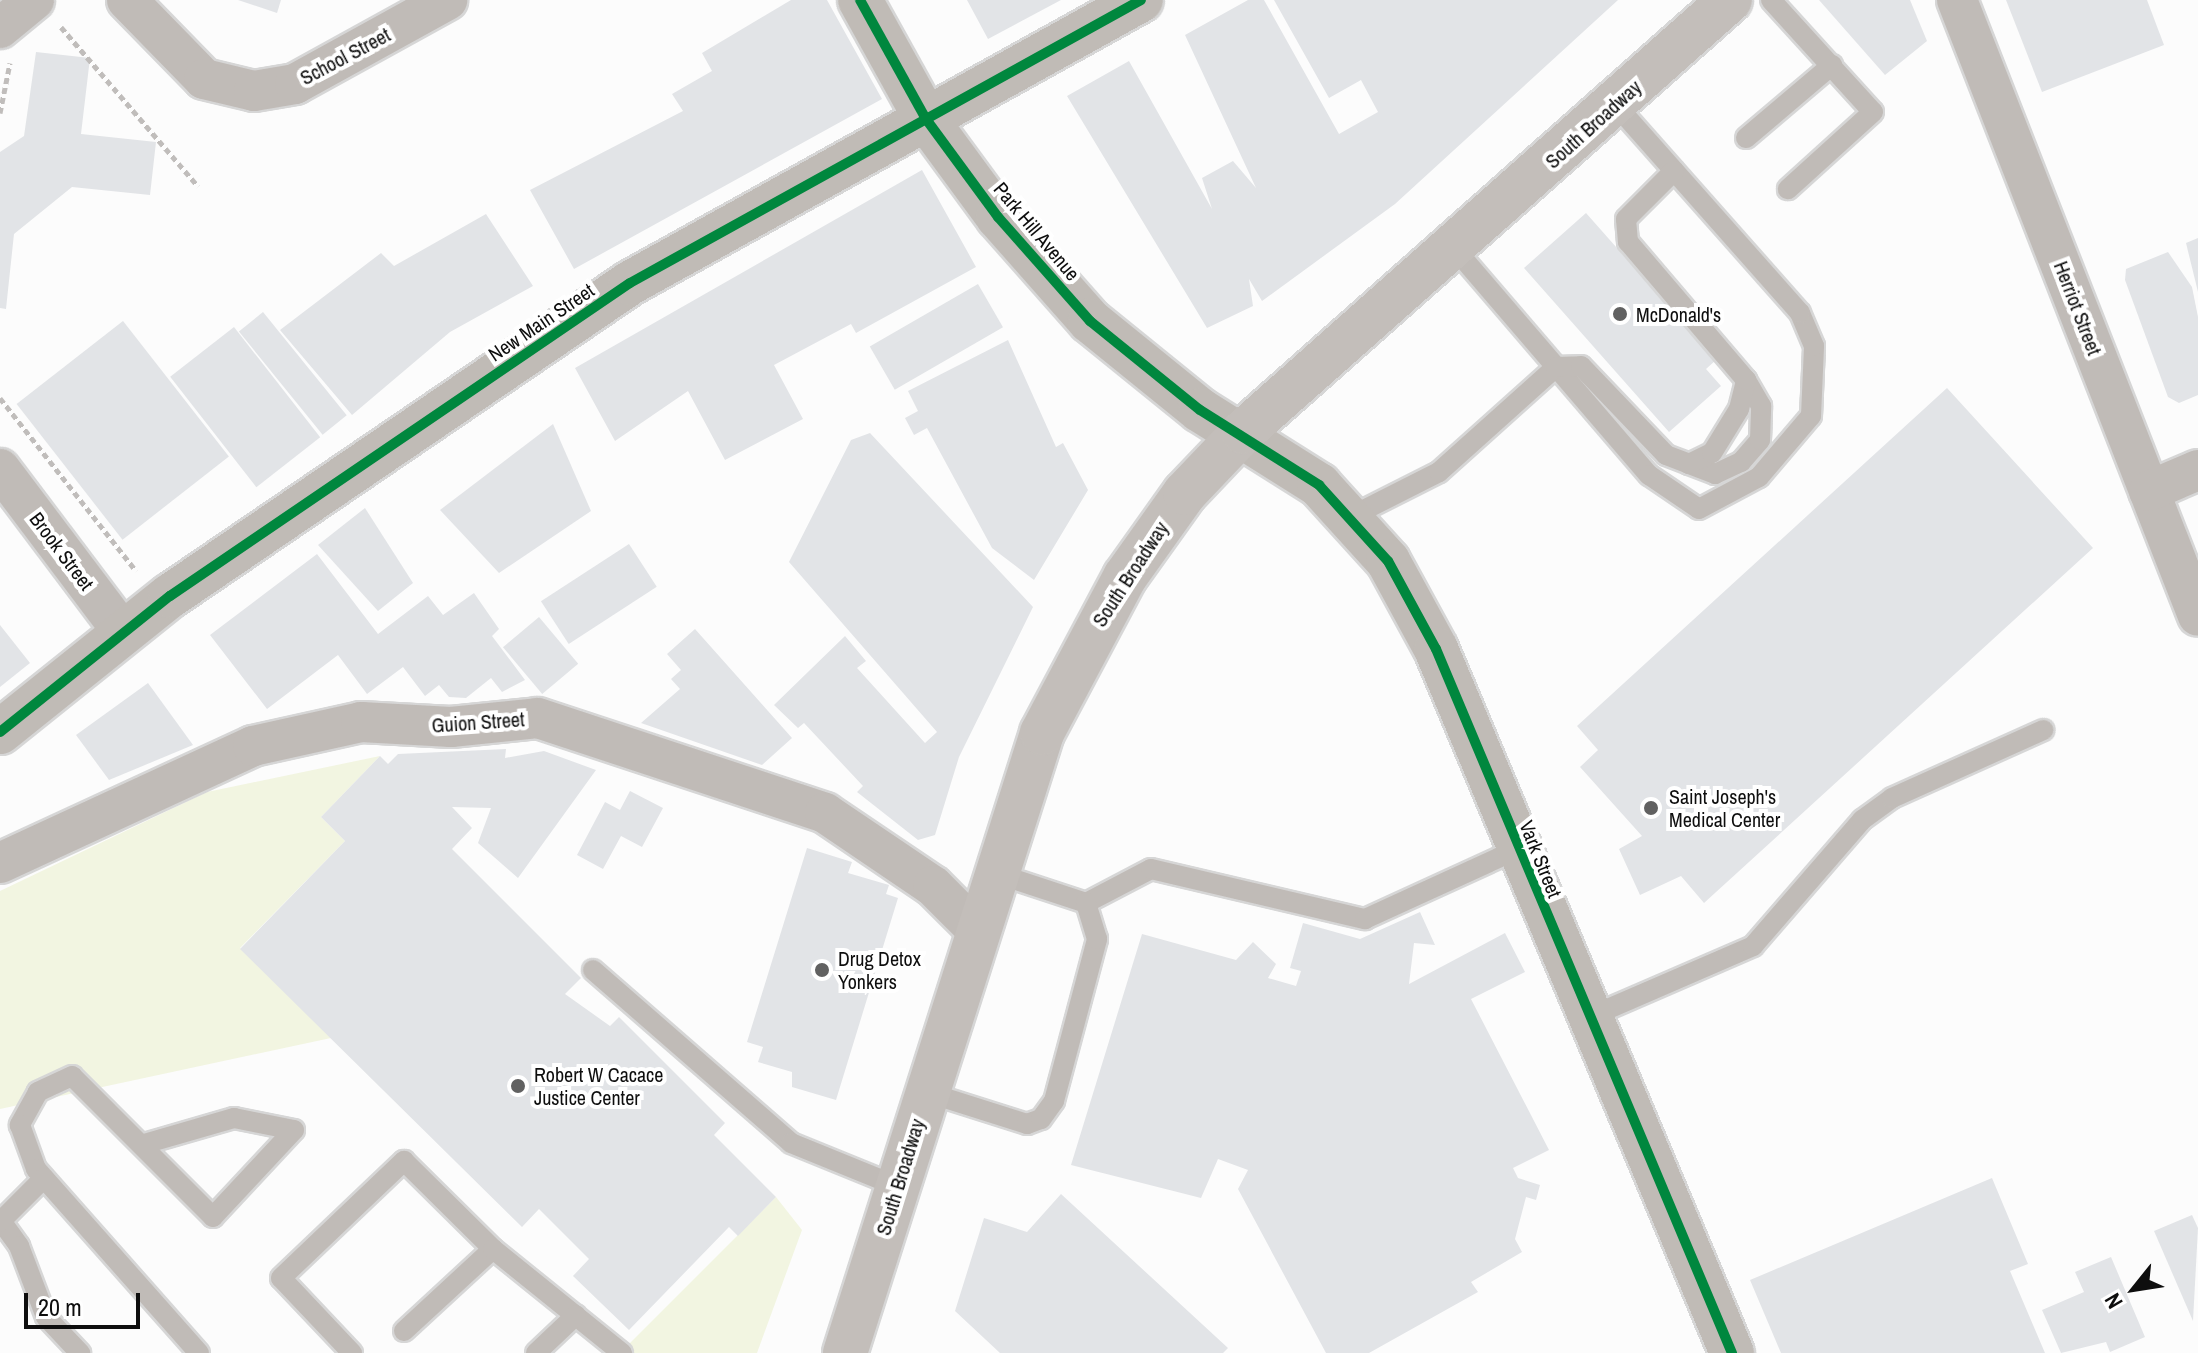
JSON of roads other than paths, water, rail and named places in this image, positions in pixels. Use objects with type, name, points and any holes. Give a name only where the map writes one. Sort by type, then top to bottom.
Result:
[{"type":"main road","name":"South Broadway","points":[[845,1353],[995,873],[1075,660],[1185,493],[1243,432],[1455,249],[1730,0]]},
{"type":"street","name":"School Street","points":[[127,0],[204,79],[254,91],[295,84],[447,0]]},
{"type":"street","name":"Park Hill Avenue","points":[[860,0],[926,119],[998,217],[1090,321],[1200,410],[1243,432]]},
{"type":"street","name":"New Main Street","points":[[0,732],[123,632],[630,283],[1141,0]]},
{"type":"street","name":"Herriot Street","points":[[1957,0],[2198,616]]},
{"type":"street","points":[[8,39],[40,15]]},
{"type":"street","name":"Vark Street","points":[[1243,432],[1352,516],[1388,561],[1436,649],[1587,1018],[1732,1353]]},
{"type":"street","name":"Brook Street","points":[[0,469],[123,632]]},
{"type":"street","points":[[2149,491],[2198,470]]},
{"type":"street","name":"Guion Street","points":[[0,863],[253,746],[361,722],[451,727],[538,718],[825,813],[933,886],[977,930]]},
{"type":"lane","points":[[1771,0],[1873,112],[1788,189]]},
{"type":"lane","points":[[1746,138],[1832,65]]},
{"type":"lane","points":[[1455,249],[1649,475],[1699,509],[1759,477],[1811,416],[1814,346],[1800,313],[1615,104]]},
{"type":"lane","points":[[1352,516],[1439,472],[1556,367],[1581,366],[1666,455],[1715,474],[1741,462],[1760,440],[1761,406],[1746,380],[1628,242],[1626,219],[1674,171]]},
{"type":"lane","points":[[1689,464],[1712,453],[1739,409],[1746,380]]},
{"type":"lane","points":[[1587,1018],[1753,946],[1872,812],[2043,730]]},
{"type":"lane","points":[[995,873],[1086,903],[1151,869],[1365,919],[1518,849]]},
{"type":"lane","points":[[926,1092],[1027,1124],[1041,1119],[1054,1101],[1097,939],[1086,903]]},
{"type":"lane","points":[[593,970],[791,1143],[897,1186]]},
{"type":"lane","points":[[144,1144],[234,1118],[294,1130],[213,1217],[144,1144],[72,1076],[38,1092],[20,1125],[44,1178],[199,1353]]},
{"type":"lane","points":[[352,1353],[281,1278],[404,1161],[493,1249],[622,1353]]},
{"type":"lane","points":[[44,1178],[0,1221],[19,1246],[46,1317],[80,1353]]},
{"type":"lane","points":[[404,1331],[493,1249]]},
{"type":"lane","points":[[536,1353],[576,1315]]},
{"type":"place","name":"McDonald's","points":[[1620,314]]},
{"type":"place","name":"Saint Joseph's Medical Center","points":[[1651,808]]},
{"type":"place","name":"Drug Detox Yonkers","points":[[822,970]]},
{"type":"place","name":"Robert W Cacace Justice Center","points":[[518,1086]]}]
